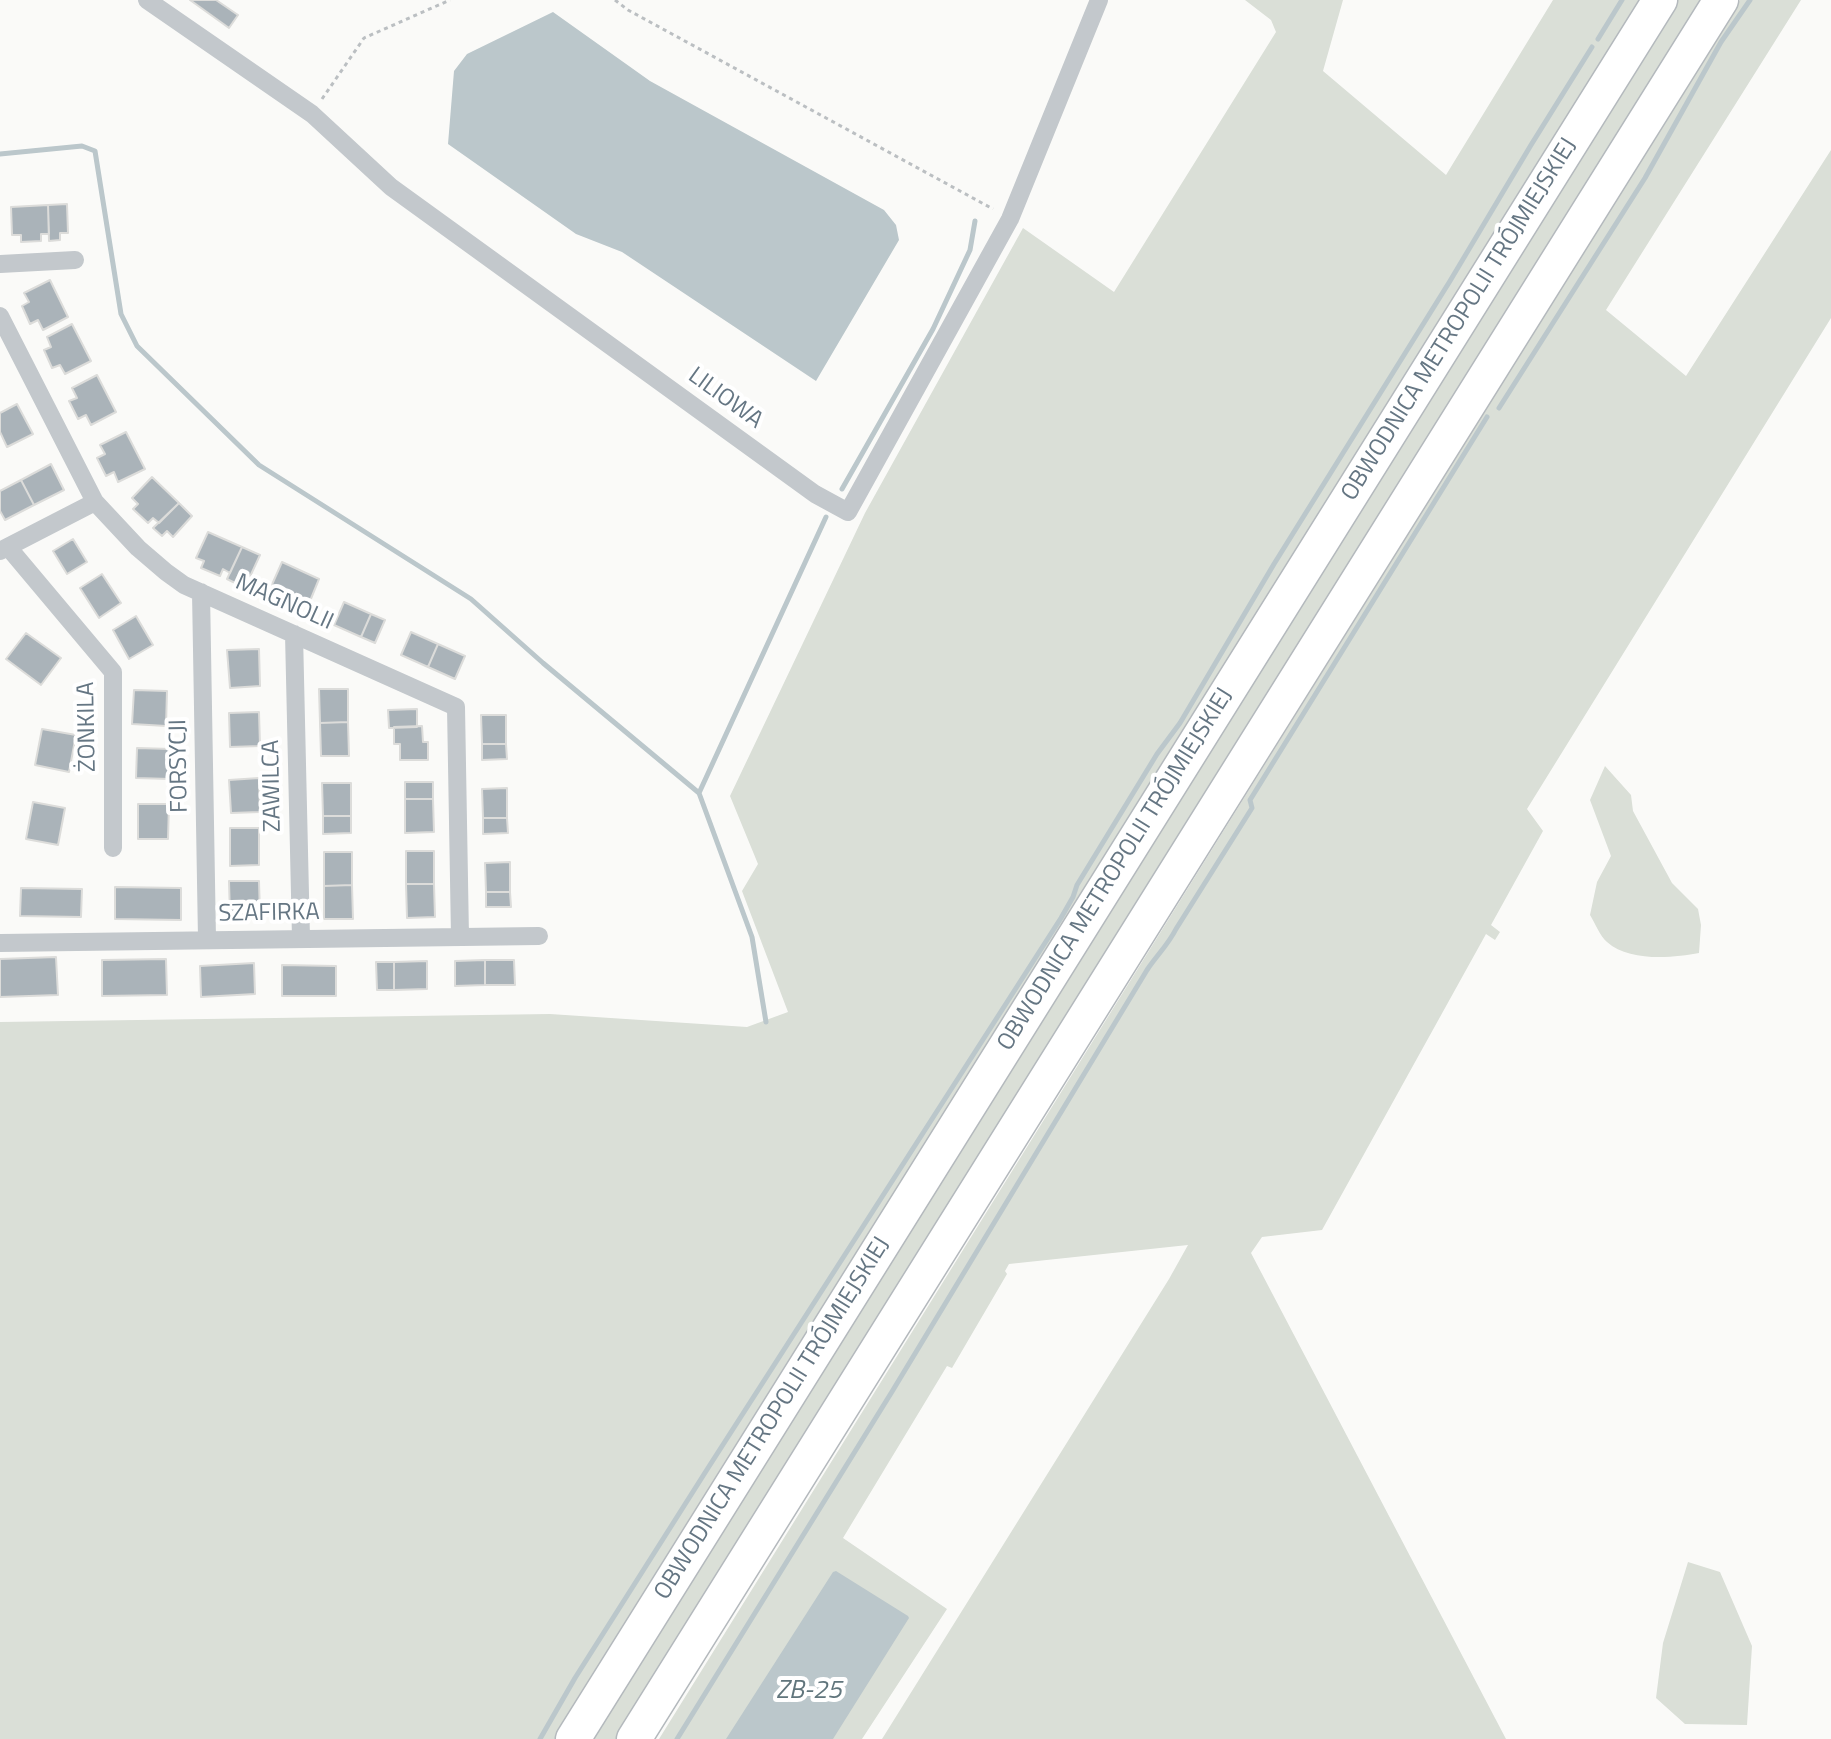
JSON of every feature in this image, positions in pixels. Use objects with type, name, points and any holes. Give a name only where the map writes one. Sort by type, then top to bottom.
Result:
[{"type":"highway","name":"OBWODNICA METROPOLII TRÓJMIEJSKIEJ","points":[[573,1739],[1660,0]]},
{"type":"highway","points":[[634,1739],[1721,0]]},
{"type":"street","name":"LILIOWA","points":[[147,0],[312,114],[391,187],[815,494],[848,512],[1010,219],[1099,0]]},
{"type":"street","points":[[0,264],[75,260]]},
{"type":"street","name":"MAGNOLII","points":[[0,316],[95,502],[138,548],[184,585],[456,707],[460,937]]},
{"type":"street","points":[[4,549],[95,502]]},
{"type":"street","name":"ŻONKILA","points":[[4,549],[113,672],[113,848]]},
{"type":"street","name":"FORSYCJI","points":[[201,592],[207,939]]},
{"type":"street","name":"ZAWILCA","points":[[294,634],[301,938]]},
{"type":"street","name":"SZAFIRKA","points":[[0,943],[539,936]]},
{"type":"path","points":[[312,114],[364,38],[450,0]]},
{"type":"path","points":[[615,0],[628,10],[1010,219]]},
{"type":"shaded area","points":[[1245,0],[1343,0],[1323,71],[1446,175],[1553,0],[1640,0],[558,1739],[0,1739],[0,1022],[550,1014],[747,1027],[788,1012],[742,891],[758,864],[730,796],[865,513],[1023,228],[1114,292],[1276,32],[1271,20]]},
{"type":"shaded area","points":[[1672,0],[1708,0],[626,1739],[591,1739]]},
{"type":"shaded area","points":[[1740,0],[1801,0],[1606,310],[1686,376],[1831,150],[1831,318],[1527,809],[1543,831],[1491,925],[1500,932],[1495,940],[1486,934],[1322,1230],[1262,1237],[1251,1253],[1506,1739],[882,1739],[1188,1245],[1009,1264],[1005,1271],[1007,1274],[952,1368],[947,1366],[843,1538],[947,1609],[862,1739],[659,1739]]},
{"type":"shaded area","points":[[1605,766],[1631,795],[1633,811],[1672,883],[1698,909],[1701,925],[1699,953],[1664,957],[1627,953],[1604,939],[1590,915],[1597,882],[1611,856],[1590,800]]},
{"type":"shaded area","points":[[1688,1562],[1720,1572],[1752,1646],[1747,1725],[1685,1724],[1656,1698],[1663,1643]]},
{"type":"water","points":[[553,12],[650,81],[884,210],[896,225],[899,240],[816,381],[622,252],[576,234],[448,144],[454,71],[467,54]]},
{"type":"water","name":"ZB-25","points":[[836,1571],[909,1618],[833,1739],[726,1739],[833,1572]]},
{"type":"building","points":[[190,0],[216,0],[238,15],[229,28]]},
{"type":"building","points":[[67,204],[68,233],[60,233],[60,240],[49,241],[48,205]]},
{"type":"building","points":[[48,205],[49,234],[41,234],[41,241],[21,242],[21,235],[12,235],[11,207]]},
{"type":"building","points":[[50,280],[68,317],[43,330],[38,320],[30,324],[22,306],[29,302],[24,293]]},
{"type":"building","points":[[72,324],[91,361],[65,374],[60,365],[52,368],[44,350],[51,347],[47,337]]},
{"type":"building","points":[[97,375],[116,412],[91,425],[86,415],[78,419],[69,401],[77,398],[72,388]]},
{"type":"building","points":[[17,404],[33,434],[7,447],[0,432],[0,413]]},
{"type":"building","points":[[126,432],[145,469],[118,482],[114,472],[106,476],[97,458],[105,454],[100,445]]},
{"type":"building","points":[[51,464],[64,490],[34,505],[21,480]]},
{"type":"building","points":[[152,477],[179,503],[159,523],[153,518],[148,523],[133,509],[138,504],[132,498]]},
{"type":"building","points":[[21,480],[34,505],[5,520],[0,511],[0,491]]},
{"type":"building","points":[[179,503],[192,516],[173,537],[167,531],[162,536],[153,528]]},
{"type":"building","points":[[208,532],[242,547],[230,573],[223,569],[220,576],[201,568],[204,561],[196,558]]},
{"type":"building","points":[[73,539],[87,562],[67,574],[53,551]]},
{"type":"building","points":[[242,547],[260,555],[248,581],[240,577],[237,584],[227,579]]},
{"type":"building","points":[[282,562],[319,579],[308,606],[298,601],[295,609],[276,601],[280,593],[270,589]]},
{"type":"building","points":[[102,574],[121,603],[99,618],[80,588]]},
{"type":"building","points":[[344,602],[371,614],[361,637],[334,625]]},
{"type":"building","points":[[371,614],[385,620],[375,643],[361,637]]},
{"type":"building","points":[[136,616],[153,645],[129,659],[113,630]]},
{"type":"building","points":[[411,632],[438,644],[428,667],[401,655]]},
{"type":"building","points":[[26,633],[61,658],[41,685],[6,659]]},
{"type":"building","points":[[438,644],[465,656],[455,679],[428,667]]},
{"type":"building","points":[[259,649],[260,686],[230,688],[227,650]]},
{"type":"building","points":[[319,689],[348,689],[348,722],[320,723]]},
{"type":"building","points":[[134,690],[167,691],[166,726],[132,724]]},
{"type":"building","points":[[417,709],[417,727],[389,728],[388,710]]},
{"type":"building","points":[[259,712],[260,746],[230,747],[229,713]]},
{"type":"building","points":[[481,715],[506,715],[506,744],[482,744]]},
{"type":"building","points":[[348,722],[349,756],[321,756],[320,723]]},
{"type":"building","points":[[422,726],[423,742],[428,742],[428,760],[400,760],[400,744],[394,744],[394,727]]},
{"type":"building","points":[[42,729],[76,735],[69,772],[35,765]]},
{"type":"building","points":[[482,744],[506,744],[507,759],[482,760]]},
{"type":"building","points":[[137,748],[171,749],[170,779],[136,778]]},
{"type":"building","points":[[259,778],[260,812],[231,813],[229,780]]},
{"type":"building","points":[[405,782],[433,782],[433,799],[405,799]]},
{"type":"building","points":[[322,783],[351,783],[351,816],[323,816]]},
{"type":"building","points":[[507,788],[507,818],[483,818],[482,789]]},
{"type":"building","points":[[405,799],[433,799],[434,832],[405,833]]},
{"type":"building","points":[[33,802],[65,808],[58,845],[26,839]]},
{"type":"building","points":[[138,804],[169,804],[168,839],[138,839]]},
{"type":"building","points":[[323,816],[351,816],[351,833],[323,834]]},
{"type":"building","points":[[483,818],[507,818],[508,833],[483,834]]},
{"type":"building","points":[[230,828],[259,828],[259,865],[230,866]]},
{"type":"building","points":[[406,851],[434,851],[434,884],[406,884]]},
{"type":"building","points":[[324,852],[352,852],[352,885],[324,886]]},
{"type":"building","points":[[510,862],[510,892],[486,892],[485,863]]},
{"type":"building","points":[[229,881],[259,881],[260,915],[230,916]]},
{"type":"building","points":[[406,884],[434,884],[435,917],[407,918]]},
{"type":"building","points":[[352,885],[353,919],[324,919],[324,886]]},
{"type":"building","points":[[115,887],[181,888],[181,920],[115,919]]},
{"type":"building","points":[[21,888],[82,889],[81,917],[20,916]]},
{"type":"building","points":[[486,892],[510,892],[511,907],[486,907]]},
{"type":"building","points":[[56,957],[58,995],[0,997],[0,959]]},
{"type":"building","points":[[166,959],[167,995],[102,996],[102,960]]},
{"type":"building","points":[[485,960],[485,985],[455,986],[455,961]]},
{"type":"building","points":[[485,960],[514,960],[515,985],[485,985]]},
{"type":"building","points":[[427,961],[427,989],[394,990],[394,962]]},
{"type":"building","points":[[376,962],[394,962],[394,990],[377,990]]},
{"type":"building","points":[[254,963],[255,994],[201,997],[200,966]]},
{"type":"building","points":[[282,965],[336,966],[336,996],[282,996]]},
{"type":"waterway","points":[[1598,39],[1622,0]]},
{"type":"waterway","points":[[1499,408],[1645,178],[1721,42],[1750,0]]},
{"type":"waterway","points":[[540,1739],[708,1468],[1061,918],[1077,885],[1157,754],[1180,723],[1274,564],[1592,47]]},
{"type":"waterway","points":[[0,154],[82,146],[95,151],[121,314],[137,346],[259,465],[471,599],[699,793]]},
{"type":"waterway","points":[[842,489],[933,329],[970,250],[975,221]]},
{"type":"waterway","points":[[677,1739],[1147,970],[1170,940],[1252,808],[1250,800],[1487,417]]},
{"type":"waterway","points":[[766,1022],[752,937],[699,793],[826,517]]}]
